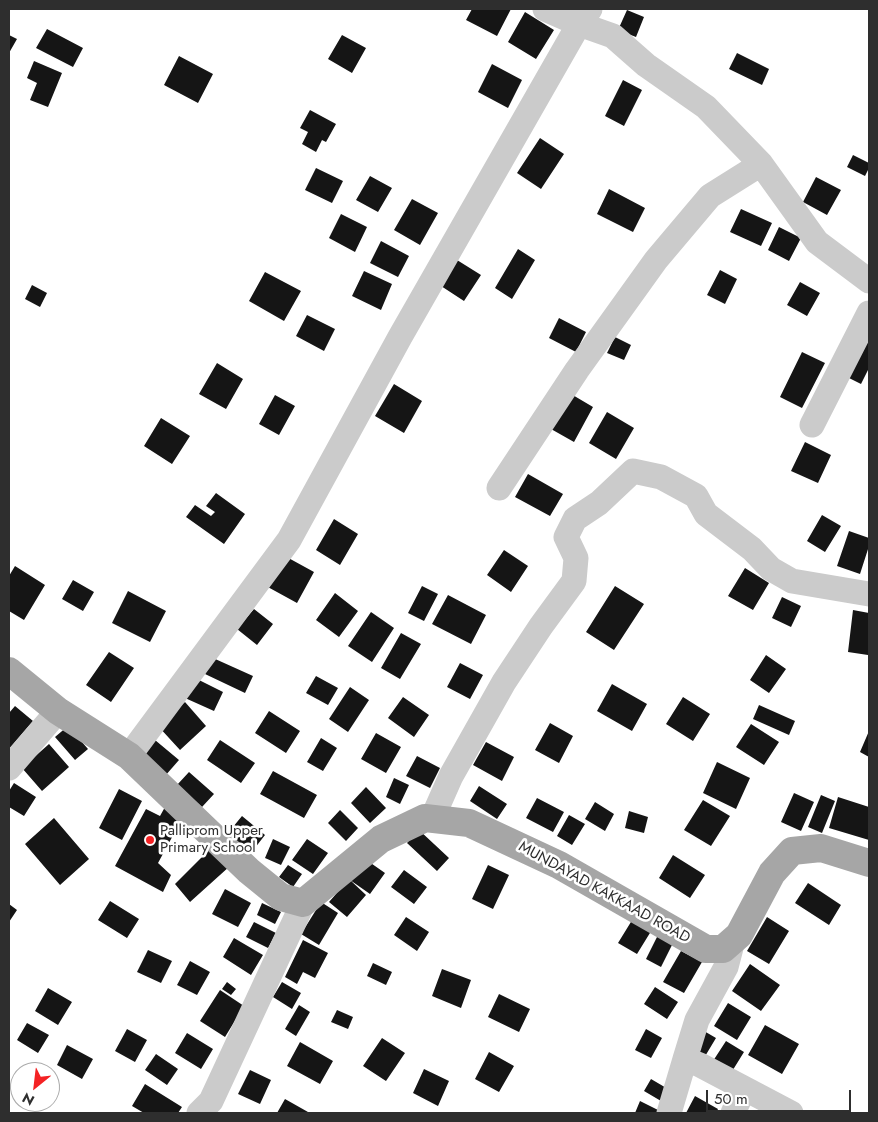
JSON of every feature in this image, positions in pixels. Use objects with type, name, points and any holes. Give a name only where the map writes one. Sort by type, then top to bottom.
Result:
[{"type":"main road","points":[[9,671],[58,711],[129,756],[249,871],[281,897],[303,903]]},
{"type":"main road","name":"MUNDAYAD KAKKAAD ROAD","points":[[303,903],[381,839],[425,818],[469,823],[559,865],[706,949],[723,948],[733,940]]},
{"type":"main road","points":[[733,940],[739,935],[772,873],[792,852],[822,848],[869,863]]},
{"type":"street","points":[[545,9],[584,17],[613,36],[646,65],[706,107],[761,164],[817,242],[869,281]]},
{"type":"street","points":[[129,756],[290,540],[405,328],[584,17]]},
{"type":"street","points":[[499,488],[577,370],[656,260],[710,196],[761,164]]},
{"type":"street","points":[[812,425],[869,313]]},
{"type":"street","points":[[432,819],[451,776],[504,682],[574,581],[576,558],[566,537],[575,519],[610,494],[632,471],[661,477],[696,496],[706,514],[752,550],[771,569],[792,581],[869,594]]},
{"type":"street","points":[[9,768],[58,711]]},
{"type":"street","points":[[199,1113],[211,1101],[303,903]]},
{"type":"street","points":[[669,1113],[697,1020],[726,967],[733,940]]},
{"type":"street","points":[[685,1060],[700,1065],[791,1113]]},
{"type":"street","points":[[732,1113],[744,1089]]},
{"type":"building","points":[[472,9],[511,9],[497,36],[466,20]]},
{"type":"building","points":[[627,10],[644,17],[636,37],[618,30]]},
{"type":"building","points":[[525,12],[554,30],[536,59],[508,42]]},
{"type":"building","points":[[47,29],[83,48],[73,67],[36,48]]},
{"type":"building","points":[[9,35],[17,39],[9,53]]},
{"type":"building","points":[[342,35],[366,48],[352,73],[328,59]]},
{"type":"building","points":[[737,53],[769,69],[762,85],[729,69]]},
{"type":"building","points":[[179,56],[213,74],[198,103],[164,85]]},
{"type":"building","points":[[34,61],[62,73],[48,107],[30,100],[37,83],[27,78]]},
{"type":"building","points":[[492,64],[522,80],[508,108],[478,92]]},
{"type":"building","points":[[623,80],[642,90],[624,126],[605,116]]},
{"type":"building","points":[[310,110],[336,124],[326,142],[322,140],[316,152],[302,144],[308,132],[300,128]]},
{"type":"building","points":[[540,138],[564,154],[541,189],[517,173]]},
{"type":"building","points":[[853,155],[869,163],[865,176],[847,167]]},
{"type":"building","points":[[316,168],[343,181],[332,203],[305,190]]},
{"type":"building","points":[[370,176],[392,188],[378,212],[356,200]]},
{"type":"building","points":[[816,177],[841,190],[827,215],[803,202]]},
{"type":"building","points":[[609,189],[645,208],[633,232],[597,214]]},
{"type":"building","points":[[412,199],[438,213],[420,245],[394,230]]},
{"type":"building","points":[[741,209],[772,223],[761,246],[730,232]]},
{"type":"building","points":[[341,214],[367,227],[355,252],[329,238]]},
{"type":"building","points":[[779,227],[801,238],[789,261],[768,250]]},
{"type":"building","points":[[381,241],[409,256],[398,277],[370,263]]},
{"type":"building","points":[[518,249],[535,260],[512,299],[495,288]]},
{"type":"building","points":[[457,260],[481,275],[464,301],[441,286]]},
{"type":"building","points":[[720,270],[737,279],[725,304],[707,295]]},
{"type":"building","points":[[364,271],[392,284],[381,310],[352,296]]},
{"type":"building","points":[[265,272],[301,291],[284,321],[249,301]]},
{"type":"building","points":[[800,282],[820,293],[807,316],[787,305]]},
{"type":"building","points":[[32,285],[47,293],[40,307],[25,299]]},
{"type":"building","points":[[307,315],[335,329],[324,351],[296,336]]},
{"type":"building","points":[[559,318],[586,332],[576,352],[549,338]]},
{"type":"building","points":[[615,337],[631,345],[624,360],[607,353]]},
{"type":"building","points":[[869,339],[869,368],[861,384],[839,373]]},
{"type":"building","points":[[802,352],[825,363],[802,408],[780,397]]},
{"type":"building","points":[[217,363],[243,379],[226,409],[199,394]]},
{"type":"building","points":[[394,384],[422,401],[404,433],[375,416]]},
{"type":"building","points":[[571,394],[593,407],[574,442],[551,429]]},
{"type":"building","points":[[275,395],[295,406],[279,435],[259,424]]},
{"type":"building","points":[[607,412],[634,428],[616,459],[589,443]]},
{"type":"building","points":[[161,418],[190,436],[172,464],[144,446]]},
{"type":"building","points":[[805,442],[831,455],[818,483],[791,471]]},
{"type":"building","points":[[528,474],[563,494],[550,516],[515,497]]},
{"type":"building","points":[[216,493],[245,514],[224,544],[186,517],[195,505],[211,516],[215,512],[206,506]]},
{"type":"building","points":[[822,515],[841,526],[825,552],[807,541]]},
{"type":"building","points":[[334,519],[358,534],[340,565],[316,550]]},
{"type":"building","points":[[849,531],[869,538],[869,546],[860,574],[837,566]]},
{"type":"building","points":[[504,550],[528,566],[511,592],[487,575]]},
{"type":"building","points":[[283,555],[314,572],[297,603],[266,586]]},
{"type":"building","points":[[15,566],[45,585],[24,620],[9,611],[9,576]]},
{"type":"building","points":[[745,568],[769,583],[753,610],[728,596]]},
{"type":"building","points":[[73,580],[94,592],[83,611],[62,599]]},
{"type":"building","points":[[422,586],[438,594],[424,621],[408,613]]},
{"type":"building","points":[[615,586],[644,604],[614,650],[586,632]]},
{"type":"building","points":[[128,591],[166,611],[150,642],[112,623]]},
{"type":"building","points":[[335,593],[358,611],[339,637],[316,620]]},
{"type":"building","points":[[448,595],[486,615],[471,644],[432,624]]},
{"type":"building","points":[[782,597],[801,606],[791,627],[772,618]]},
{"type":"building","points":[[254,609],[273,624],[257,645],[237,629]]},
{"type":"building","points":[[853,610],[869,613],[868,655],[848,652]]},
{"type":"building","points":[[371,612],[394,628],[372,662],[348,646]]},
{"type":"building","points":[[401,633],[421,644],[400,679],[381,668]]},
{"type":"building","points":[[109,652],[134,668],[111,702],[86,685]]},
{"type":"building","points":[[766,655],[786,669],[769,693],[750,680]]},
{"type":"building","points":[[213,658],[253,676],[245,693],[205,674]]},
{"type":"building","points":[[460,663],[483,675],[470,699],[447,687]]},
{"type":"building","points":[[316,676],[338,688],[328,705],[306,693]]},
{"type":"building","points":[[195,678],[223,692],[214,711],[185,698]]},
{"type":"building","points":[[612,684],[647,704],[632,731],[597,711]]},
{"type":"building","points":[[350,687],[369,700],[348,732],[329,719]]},
{"type":"building","points":[[403,697],[429,715],[414,737],[388,718]]},
{"type":"building","points":[[683,697],[710,714],[693,741],[666,724]]},
{"type":"building","points":[[185,702],[206,726],[180,750],[158,726]]},
{"type":"building","points":[[759,705],[795,721],[789,735],[753,719]]},
{"type":"building","points":[[15,706],[33,721],[9,749],[9,713]]},
{"type":"building","points":[[269,711],[300,731],[286,753],[255,733]]},
{"type":"building","points":[[550,723],[573,736],[559,763],[535,750]]},
{"type":"building","points":[[751,724],[779,742],[764,765],[736,747]]},
{"type":"building","points":[[68,726],[88,749],[75,760],[55,737]]},
{"type":"building","points":[[869,731],[869,757],[860,752]]},
{"type":"building","points":[[376,733],[401,747],[386,773],[361,759]]},
{"type":"building","points":[[321,738],[337,748],[323,771],[307,762]]},
{"type":"building","points":[[155,740],[179,760],[165,776],[141,757]]},
{"type":"building","points":[[220,740],[255,763],[241,783],[207,760]]},
{"type":"building","points":[[486,742],[514,757],[502,781],[473,765]]},
{"type":"building","points":[[49,744],[69,767],[42,791],[22,768]]},
{"type":"building","points":[[417,756],[440,768],[430,788],[406,776]]},
{"type":"building","points":[[717,762],[750,778],[736,809],[703,793]]},
{"type":"building","points":[[273,771],[317,795],[304,818],[260,794]]},
{"type":"building","points":[[189,772],[214,794],[202,807],[177,785]]},
{"type":"building","points":[[394,778],[409,785],[400,804],[386,797]]},
{"type":"building","points":[[14,783],[36,797],[24,816],[9,807],[9,791]]},
{"type":"building","points":[[479,786],[507,804],[497,819],[470,801]]},
{"type":"building","points":[[366,787],[386,808],[370,823],[351,803]]},
{"type":"building","points":[[119,789],[142,801],[122,840],[99,828]]},
{"type":"building","points":[[794,793],[814,802],[801,831],[781,822]]},
{"type":"building","points":[[821,795],[835,801],[822,833],[808,827]]},
{"type":"building","points":[[838,797],[869,807],[869,840],[829,828]]},
{"type":"building","points":[[537,798],[564,812],[553,832],[526,818]]},
{"type":"building","points":[[703,800],[730,816],[711,846],[684,830]]},
{"type":"building","points":[[595,802],[614,814],[605,831],[585,819]]},
{"type":"building","name":"Palliprom Upper Primary School","points":[[165,807],[183,817],[158,863],[171,875],[163,892],[115,866],[146,809],[160,816]]},
{"type":"building","points":[[340,810],[358,828],[346,841],[328,823]]},
{"type":"building","points":[[629,811],[648,817],[644,833],[625,828]]},
{"type":"building","points":[[569,815],[585,824],[572,845],[557,836]]},
{"type":"building","points":[[242,816],[265,835],[251,853],[228,833]]},
{"type":"building","points":[[54,818],[89,859],[60,885],[25,844]]},
{"type":"building","points":[[419,830],[449,858],[437,871],[407,843]]},
{"type":"building","points":[[273,839],[290,847],[281,865],[265,858]]},
{"type":"building","points":[[307,839],[328,853],[313,874],[292,860]]},
{"type":"building","points":[[212,847],[230,866],[190,902],[175,884]]},
{"type":"building","points":[[673,855],[705,875],[690,898],[659,878]]},
{"type":"building","points":[[365,859],[385,873],[370,894],[350,880]]},
{"type":"building","points":[[288,865],[302,874],[293,887],[279,877]]},
{"type":"building","points":[[488,865],[509,875],[493,909],[472,899]]},
{"type":"building","points":[[404,870],[427,887],[414,904],[391,887]]},
{"type":"building","points":[[349,879],[366,895],[347,917],[329,902]]},
{"type":"building","points":[[808,883],[841,905],[829,925],[795,903]]},
{"type":"building","points":[[225,889],[251,903],[238,927],[212,914]]},
{"type":"building","points":[[110,901],[139,919],[127,938],[98,920]]},
{"type":"building","points":[[321,902],[338,913],[319,945],[301,934]]},
{"type":"building","points":[[262,903],[281,912],[275,924],[257,915]]},
{"type":"building","points":[[9,904],[17,910],[9,922]]},
{"type":"building","points":[[406,917],[429,932],[417,951],[394,935]]},
{"type":"building","points":[[634,917],[653,928],[637,954],[618,943]]},
{"type":"building","points":[[767,917],[789,931],[769,964],[747,951]]},
{"type":"building","points":[[254,922],[276,933],[268,948],[246,937]]},
{"type":"building","points":[[660,931],[675,939],[661,967],[646,959]]},
{"type":"building","points":[[234,938],[263,955],[251,975],[223,957]]},
{"type":"building","points":[[303,940],[328,953],[315,978],[303,972],[297,984],[285,977]]},
{"type":"building","points":[[148,950],[172,961],[161,983],[137,972]]},
{"type":"building","points":[[681,951],[702,962],[684,993],[663,982]]},
{"type":"building","points":[[190,961],[210,972],[197,995],[177,985]]},
{"type":"building","points":[[373,963],[392,972],[386,985],[367,976]]},
{"type":"building","points":[[750,964],[780,985],[761,1011],[732,991]]},
{"type":"building","points":[[442,969],[471,980],[461,1008],[432,996]]},
{"type":"building","points":[[227,982],[236,989],[231,995],[222,989]]},
{"type":"building","points":[[282,982],[301,993],[292,1009],[273,997]]},
{"type":"building","points":[[655,987],[678,1002],[667,1019],[644,1004]]},
{"type":"building","points":[[48,988],[72,1002],[58,1025],[35,1011]]},
{"type":"building","points":[[220,990],[244,1006],[225,1037],[200,1021]]},
{"type":"building","points":[[499,994],[530,1009],[519,1032],[488,1017]]},
{"type":"building","points":[[728,1003],[751,1017],[737,1040],[714,1026]]},
{"type":"building","points":[[299,1005],[310,1012],[296,1036],[285,1029]]},
{"type":"building","points":[[337,1010],[353,1017],[348,1029],[331,1022]]},
{"type":"building","points":[[27,1023],[49,1035],[38,1053],[17,1040]]},
{"type":"building","points":[[765,1025],[799,1044],[782,1074],[748,1055]]},
{"type":"building","points":[[127,1029],[147,1040],[135,1062],[115,1051]]},
{"type":"building","points":[[646,1029],[662,1038],[651,1058],[635,1050]]},
{"type":"building","points":[[704,1031],[716,1038],[704,1058],[693,1050]]},
{"type":"building","points":[[187,1033],[213,1049],[201,1069],[175,1053]]},
{"type":"building","points":[[382,1038],[405,1053],[386,1081],[363,1066]]},
{"type":"building","points":[[726,1041],[744,1052],[731,1073],[713,1061]]},
{"type":"building","points":[[300,1042],[333,1061],[320,1084],[287,1066]]},
{"type":"building","points":[[67,1045],[93,1059],[82,1079],[60,1067],[58,1062]]},
{"type":"building","points":[[489,1052],[514,1066],[499,1092],[475,1079]]},
{"type":"building","points":[[156,1054],[178,1069],[167,1085],[145,1070]]},
{"type":"building","points":[[424,1069],[449,1081],[438,1106],[413,1093]]},
{"type":"building","points":[[250,1070],[271,1080],[260,1104],[238,1094]]},
{"type":"building","points":[[651,1079],[668,1089],[661,1101],[644,1091]]},
{"type":"building","points":[[145,1084],[182,1107],[178,1113],[144,1113],[132,1106]]},
{"type":"building","points":[[695,1096],[718,1109],[716,1113],[686,1113]]},
{"type":"building","points":[[285,1099],[308,1112],[277,1113]]},
{"type":"building","points":[[640,1101],[660,1111],[659,1113],[635,1113]]},
{"type":"place","name":"Palliprom Upper Primary School","points":[[150,840]]}]
